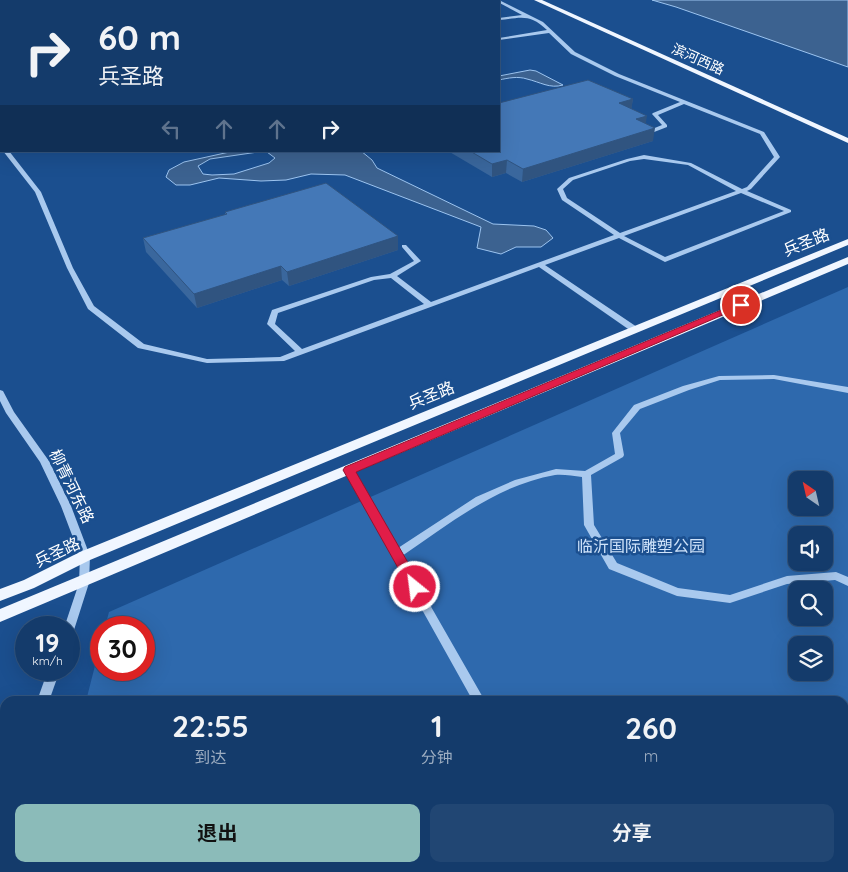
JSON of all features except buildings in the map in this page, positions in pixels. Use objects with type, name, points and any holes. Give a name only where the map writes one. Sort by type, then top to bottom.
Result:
[{"type":"main road","name":"滨河西路","points":[[537,0],[848,141]]},
{"type":"main road","name":"滨河西路","points":[[548,0],[848,133]]},
{"type":"main road","name":"兵圣路","points":[[0,595],[29,584],[85,556],[848,242]]},
{"type":"main road","name":"兵圣路","points":[[0,616],[84,583],[848,260]]},
{"type":"street","points":[[7,152],[38,192],[70,268],[91,307],[141,346],[206,362],[281,359],[301,352],[742,191],[749,188],[777,157],[762,133],[617,75],[573,53],[551,31],[529,15],[500,2]]},
{"type":"street","points":[[500,20],[529,15]]},
{"type":"street","points":[[500,39],[551,31]]},
{"type":"street","points":[[647,134],[665,126],[655,114],[684,102]]},
{"type":"street","points":[[644,157],[689,164],[742,191],[789,211],[665,260],[620,236],[564,199],[560,189],[571,179],[644,157]]},
{"type":"street","points":[[301,352],[271,324],[275,312],[373,278],[392,276],[418,261],[404,246]]},
{"type":"street","points":[[541,265],[634,329]]},
{"type":"street","points":[[392,276],[430,305]]},
{"type":"street","points":[[397,554],[479,499],[518,482],[556,472],[586,474],[620,454],[616,433],[637,407],[686,388],[719,378],[774,377],[848,390]]},
{"type":"street","name":"柳青河东路","points":[[0,393],[10,413],[44,462],[66,506],[85,556],[84,583],[73,616]]},
{"type":"street","points":[[349,470],[476,696]]},
{"type":"street","points":[[586,474],[589,524],[613,566],[677,592],[730,599],[787,580],[836,576],[848,582]]},
{"type":"street","points":[[44,696],[50,681]]},
{"type":"green space","name":"临沂国际雕塑公园","points":[[848,287],[848,696],[87,696],[91,681],[155,681],[155,616],[108,616],[109,612]]},
{"type":"shaded area","points":[[652,0],[848,0],[848,67],[676,7]]},
{"type":"shaded area","points":[[530,70],[536,71],[563,85],[549,86],[520,78],[500,80],[500,76]]},
{"type":"shaded area","points":[[229,152],[258,152],[210,159],[198,166],[203,174],[234,174],[269,163],[275,158],[267,152],[362,152],[372,160],[377,168],[493,224],[534,226],[546,230],[553,238],[541,247],[516,247],[501,254],[477,248],[481,227],[345,175],[311,174],[286,180],[261,181],[219,178],[190,185],[176,185],[166,177],[169,170],[184,162]]},
{"type":"route","points":[[415,587],[349,470],[741,305]]}]
